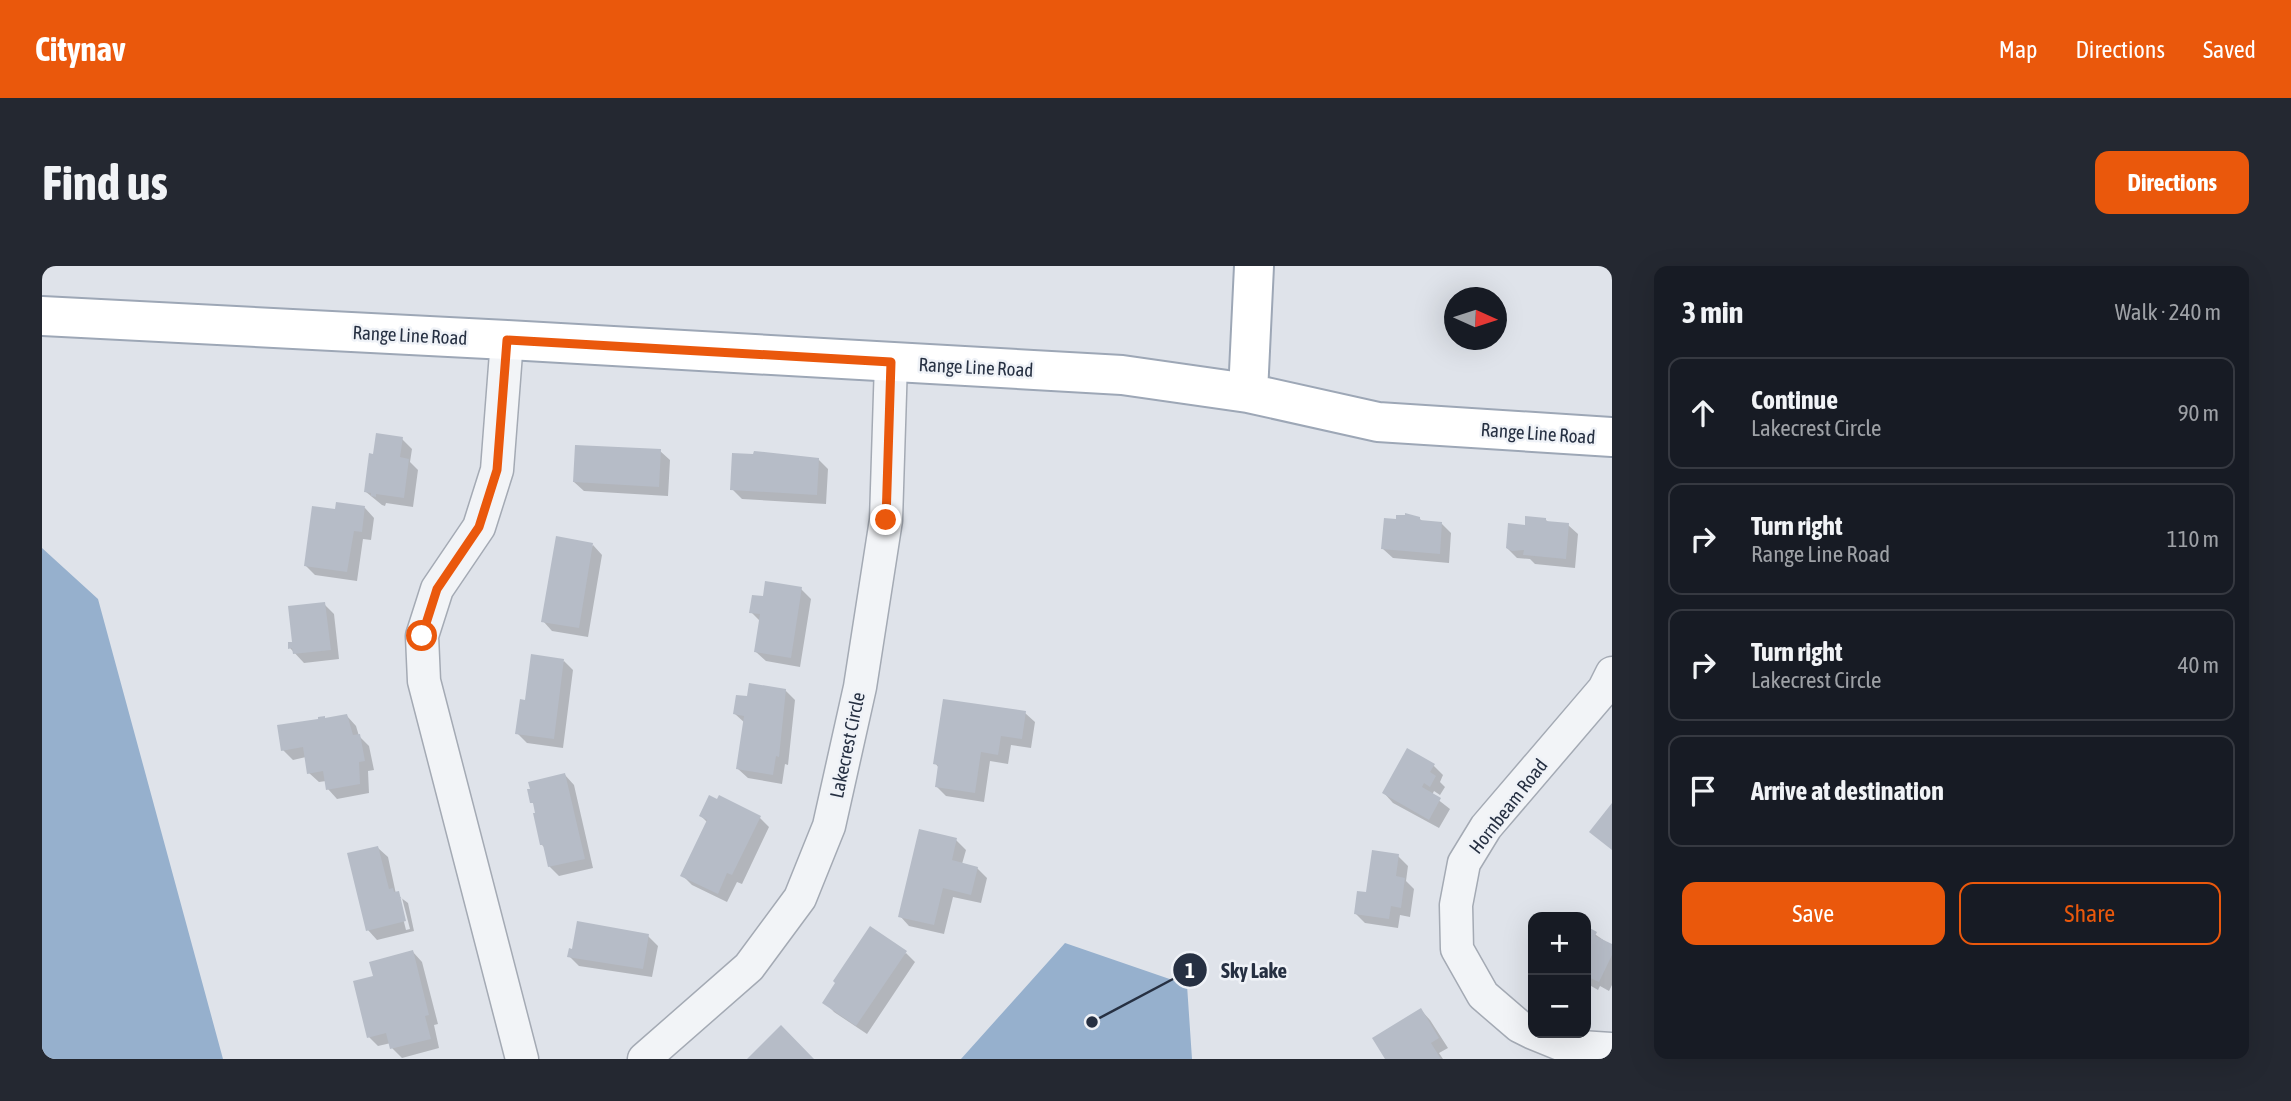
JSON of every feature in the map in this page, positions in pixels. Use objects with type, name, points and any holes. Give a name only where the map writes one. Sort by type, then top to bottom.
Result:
[{"type":"main road","points":[[1248,393],[1254,266]]},
{"type":"main road","name":"Range Line Road","points":[[42,316],[1122,375],[1248,393],[1378,422],[1612,438]]},
{"type":"street","points":[[507,340],[497,470],[479,527],[437,589],[422,636],[424,681],[522,1059]]},
{"type":"street","name":"Lakecrest Circle","points":[[644,1059],[750,967],[800,898],[829,826],[860,687],[886,520],[891,362]]},
{"type":"street","name":"Hornbeam Road","points":[[1528,1031],[1519,1027],[1483,995],[1457,949],[1456,905],[1464,863],[1486,827],[1604,689],[1612,673]]},
{"type":"street","name":"Hornbeam Road","points":[[1545,1038],[1565,1046],[1612,1049]]},
{"type":"water","points":[[42,548],[98,599],[223,1059],[42,1059]]},
{"type":"water","points":[[1065,943],[1187,985],[1192,1059],[961,1059]]},
{"type":"building","points":[[376,433],[403,437],[400,457],[409,459],[404,498],[376,494],[376,497],[364,492],[369,453],[373,454]]},
{"type":"building","points":[[575,445],[661,449],[659,487],[573,482]]},
{"type":"building","points":[[754,451],[819,458],[817,495],[730,490],[732,453],[753,454]]},
{"type":"building","points":[[336,502],[365,506],[362,532],[354,531],[347,572],[304,566],[312,506],[335,509]]},
{"type":"building","points":[[1405,513],[1420,517],[1420,520],[1442,522],[1440,554],[1381,549],[1384,518],[1396,519],[1396,515]]},
{"type":"building","points":[[1525,516],[1569,523],[1566,559],[1523,555],[1524,550],[1512,551],[1506,548],[1508,523],[1525,525]]},
{"type":"building","points":[[556,536],[593,543],[579,628],[541,622]]},
{"type":"building","points":[[765,581],[802,587],[791,658],[754,652],[760,614],[749,613],[752,595],[763,596]]},
{"type":"building","points":[[325,602],[331,650],[293,654],[292,648],[288,649],[288,642],[292,642],[288,606]]},
{"type":"building","points":[[531,654],[564,659],[554,739],[515,734],[520,699],[525,700]]},
{"type":"building","points":[[749,683],[786,689],[779,757],[776,756],[773,775],[736,769],[744,716],[733,714],[736,695],[747,696]]},
{"type":"building","points":[[943,699],[1026,711],[1022,739],[1001,736],[998,755],[981,752],[975,793],[935,787],[938,765],[933,764]]},
{"type":"building","points":[[347,714],[353,735],[360,734],[365,761],[359,762],[360,784],[326,790],[323,771],[307,774],[303,747],[281,751],[277,725]]},
{"type":"building","points":[[1407,748],[1435,764],[1430,772],[1436,776],[1430,787],[1424,783],[1422,787],[1441,798],[1429,820],[1382,793]]},
{"type":"building","points":[[565,773],[585,859],[548,867],[543,845],[540,845],[533,803],[530,803],[528,782]]},
{"type":"building","points":[[709,795],[717,799],[719,795],[761,816],[732,875],[727,873],[718,894],[680,876],[707,820],[699,816]]},
{"type":"building","points":[[1612,803],[1612,850],[1589,832]]},
{"type":"building","points":[[919,829],[957,838],[952,860],[978,867],[971,895],[943,888],[934,925],[898,917]]},
{"type":"building","points":[[378,846],[389,889],[399,891],[406,921],[366,931],[347,853]]},
{"type":"building","points":[[1372,850],[1399,854],[1396,876],[1405,878],[1401,908],[1391,906],[1389,919],[1354,914],[1357,891],[1366,892]]},
{"type":"building","points":[[577,921],[649,934],[643,969],[567,957],[569,948],[572,949]]},
{"type":"building","points":[[870,926],[907,951],[856,1026],[822,1003],[835,983],[833,981]]},
{"type":"building","points":[[1591,929],[1597,932],[1595,936],[1612,944],[1612,955],[1599,982],[1591,978]]},
{"type":"building","points":[[413,950],[429,1015],[425,1016],[431,1039],[390,1049],[386,1033],[367,1038],[353,981],[373,976],[369,962]]},
{"type":"building","points":[[1421,1008],[1439,1038],[1431,1043],[1441,1059],[1385,1059],[1372,1038]]},
{"type":"building","points":[[781,1025],[814,1059],[747,1059]]},
{"type":"place","name":"Sky Lake","points":[[1092,1022]]},
{"type":"route","points":[[422,636],[437,589],[479,527],[497,470],[507,340],[891,362],[886,520]]}]
